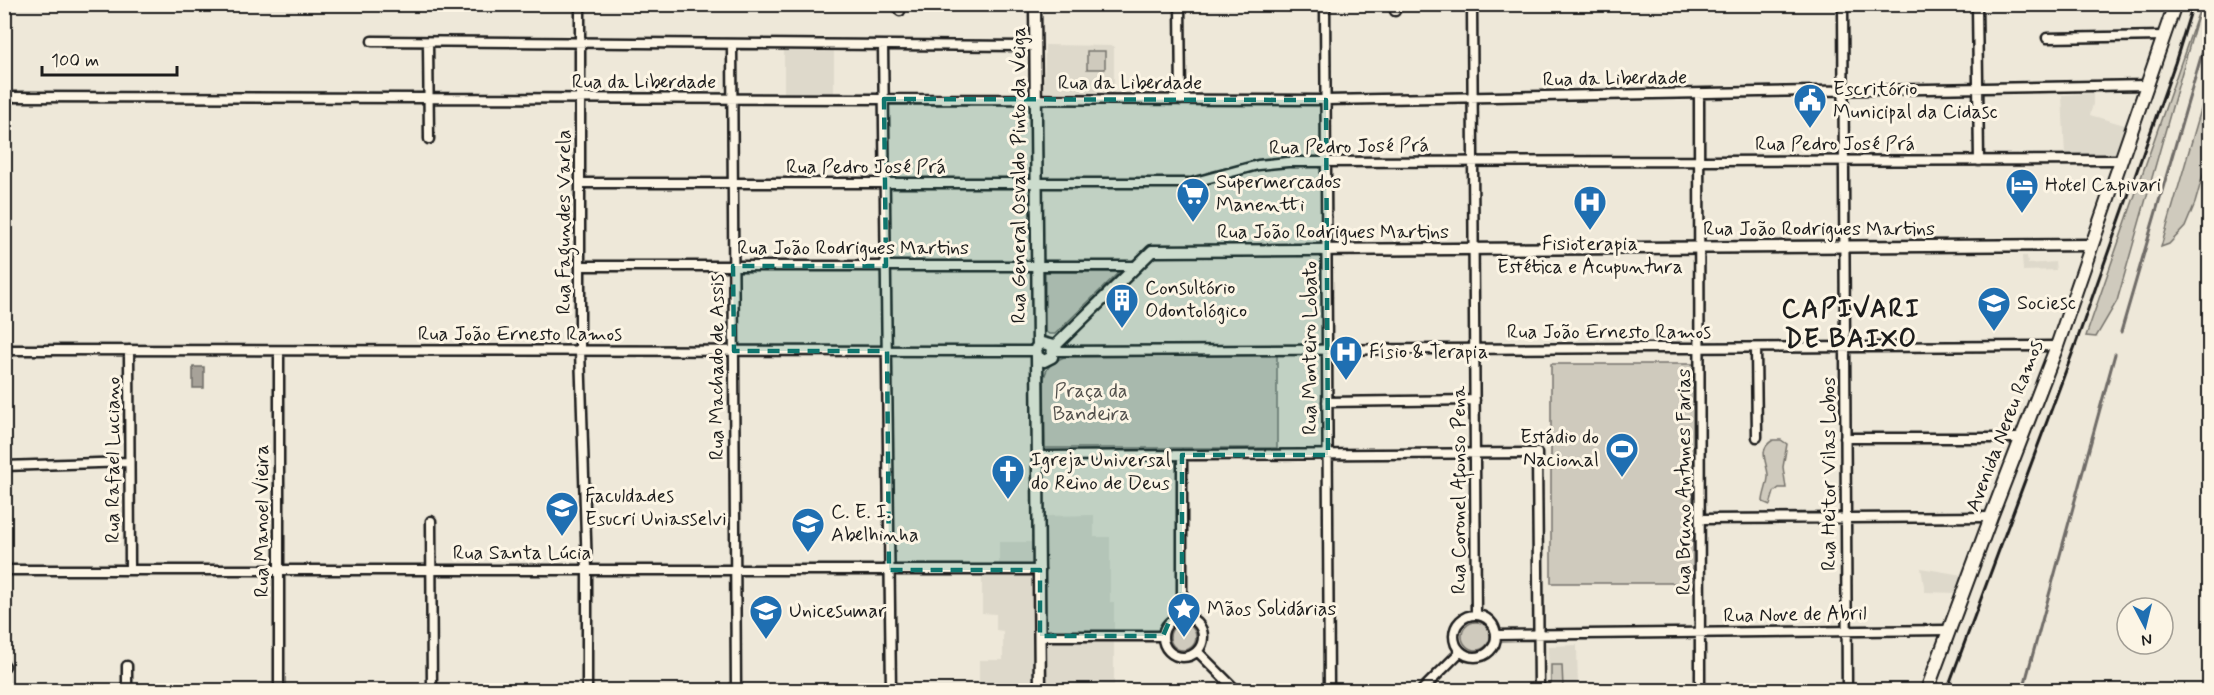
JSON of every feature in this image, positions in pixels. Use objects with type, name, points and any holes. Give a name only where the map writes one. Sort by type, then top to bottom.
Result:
[{"type":"main road","name":"Avenida Nereu Ramos","points":[[1927,690],[2057,346],[2175,4]]},
{"type":"street","name":"Rua Fagundes Varela","points":[[580,4],[580,350],[587,570],[587,690]]},
{"type":"street","name":"Rua General Osvaldo Pinto da Veiga","points":[[1035,4],[1040,690]]},
{"type":"street","points":[[1180,4],[1181,100]]},
{"type":"street","name":"Rua Monteiro Lobato","points":[[1325,4],[1329,690]]},
{"type":"street","name":"Rua Coronel Afonso Pena","points":[[1472,4],[1476,615]]},
{"type":"street","name":"Rua Heitor Vilas Lobos","points":[[1843,4],[1847,690]]},
{"type":"street","points":[[1977,4],[1979,160]]},
{"type":"street","points":[[2047,38],[2164,36]]},
{"type":"street","points":[[372,41],[1036,46]]},
{"type":"street","points":[[429,42],[429,139]]},
{"type":"street","name":"Rua Machado de Assis","points":[[732,44],[736,690]]},
{"type":"street","points":[[883,45],[891,690]]},
{"type":"street","name":"Rua da Liberdade","points":[[4,97],[1326,100],[2147,86]]},
{"type":"street","name":"Rua Bruno Antunes Farias","points":[[1699,94],[1701,690]]},
{"type":"street","name":"Rua Pedro José Prá","points":[[580,183],[1191,183],[1267,163],[1326,162],[2121,160]]},
{"type":"street","name":"Rua João Rodrigues Martins","points":[[581,266],[1137,266],[1152,251],[2091,245]]},
{"type":"street","points":[[1052,353],[1045,343],[1037,351],[1044,361],[1052,353],[1137,266]]},
{"type":"street","name":"Rua João Ernesto Ramos","points":[[1052,353],[2057,346]]},
{"type":"street","points":[[1756,348],[1756,437]]},
{"type":"street","name":"Rua João Ernesto Ramos","points":[[4,350],[1037,351]]},
{"type":"street","name":"Rua Rafael Luciano","points":[[129,350],[130,570]]},
{"type":"street","name":"Rua Manoel Vieira","points":[[279,351],[279,690]]},
{"type":"street","points":[[1038,374],[1052,353]]},
{"type":"street","points":[[1327,402],[1474,400]]},
{"type":"street","points":[[1845,438],[2021,438]]},
{"type":"street","points":[[1039,456],[1537,453],[1539,690]]},
{"type":"street","points":[[1182,455],[1182,616]]},
{"type":"street","points":[[4,466],[129,462]]},
{"type":"street","points":[[1700,519],[1991,517]]},
{"type":"street","points":[[431,520],[432,690]]},
{"type":"street","name":"Rua Santa Lúcia","points":[[4,570],[1040,570]]},
{"type":"street","points":[[1476,615],[1488,619],[1497,634],[1494,648],[1483,657],[1470,657],[1460,652],[1455,642],[1455,629],[1464,618],[1476,615]]},
{"type":"street","points":[[1182,616],[1194,620],[1201,629],[1203,640],[1197,651],[1186,657],[1174,655],[1165,647],[1162,636],[1169,622],[1182,616]]},
{"type":"street","name":"Rua Nove de Abril","points":[[1497,634],[1949,630]]},
{"type":"street","points":[[1040,636],[1162,636]]},
{"type":"street","points":[[1197,651],[1236,690]]},
{"type":"street","points":[[1422,690],[1460,652]]},
{"type":"street","points":[[127,666],[127,690]]},
{"type":"highlighted area","points":[[884,99],[1326,100],[1328,455],[1182,455],[1182,616],[1169,622],[1163,636],[1040,636],[1040,570],[889,570],[887,351],[734,351],[733,266],[886,266]]},
{"type":"shaded area","points":[[1045,45],[1114,46],[1114,94],[1044,94]]},
{"type":"shaded area","points":[[784,46],[834,46],[834,94],[784,94]]},
{"type":"shaded area","points":[[2093,93],[2090,115],[2128,126],[2119,151],[2112,156],[2065,156],[2062,95]]},
{"type":"shaded area","points":[[2022,256],[2027,256],[2028,264],[2055,262],[2056,270],[2023,271]]},
{"type":"shaded area","points":[[193,367],[204,367],[204,388],[193,388]]},
{"type":"shaded area","points":[[1094,515],[1094,537],[1110,537],[1110,602],[1114,602],[1114,690],[979,690],[979,660],[1003,660],[1003,631],[996,630],[996,614],[982,613],[982,576],[999,576],[999,542],[1046,542],[1046,516]]},
{"type":"shaded area","points":[[1921,568],[1962,575],[1956,593],[1925,592]]},
{"type":"shaded area","points":[[1577,645],[1578,690],[1549,690],[1548,646]]},
{"type":"green space","points":[[2201,5],[2117,301],[2096,337],[2086,336]]},
{"type":"green space","points":[[1087,51],[1105,51],[1105,69],[1087,69]]},
{"type":"green space","points":[[2209,82],[2209,154],[2195,203],[2185,227],[2169,244],[2161,247]]},
{"type":"green space","points":[[1045,272],[1119,272],[1055,334],[1049,334],[1045,331]]},
{"type":"green space","name":"Praça da Bandeira","points":[[1277,355],[1277,448],[1045,448],[1044,378],[1051,365],[1064,357]]},
{"type":"green space","name":"Estádio do Nacional","points":[[1551,364],[1693,364],[1693,583],[1551,583]]},
{"type":"green space","points":[[1781,440],[1787,444],[1783,467],[1786,488],[1779,488],[1774,492],[1770,505],[1763,502],[1768,477],[1764,451],[1768,443]]},
{"type":"green space","points":[[1476,622],[1486,626],[1490,636],[1486,646],[1476,650],[1466,646],[1462,636],[1466,626]]},
{"type":"green space","points":[[1183,624],[1192,628],[1196,637],[1192,646],[1183,650],[1174,646],[1170,637],[1174,628]]},
{"type":"green space","points":[[1551,665],[1562,665],[1563,688],[1551,688]]},
{"type":"waterway","points":[[2121,332],[2210,26]]},
{"type":"waterway","points":[[2023,690],[2115,354]]},
{"type":"railway","points":[[1947,690],[2075,346],[2175,63],[2193,4]]},
{"type":"place","name":"Escritório Municipal da Cidasc","points":[[1810,129]]},
{"type":"place","name":"Hotel Capivari","points":[[2022,214]]},
{"type":"place","name":"Supermercados Manentti","points":[[1193,223]]},
{"type":"place","name":"Fisioterapia Estética e Acupuntura","points":[[1590,231]]},
{"type":"place","name":"Consultório Odontológico","points":[[1122,329]]},
{"type":"place","name":"Sociesc","points":[[1994,332]]},
{"type":"place","name":"Físio & Terapia","points":[[1346,381]]},
{"type":"place","name":"Estádio do Nacional","points":[[1622,478]]},
{"type":"place","name":"Igreja Universal do Reino de Deus","points":[[1008,500]]},
{"type":"place","name":"Faculdades Esucri Uniasselvi","points":[[562,537]]},
{"type":"place","name":"C. E. I. Abelhinha","points":[[808,553]]},
{"type":"place","name":"Mãos Solidárias","points":[[1184,638]]},
{"type":"place","name":"Unicesumar","points":[[766,640]]},
{"type":"district","name":"CAPIVARI DE BAIXO","points":[[1851,325]]}]
